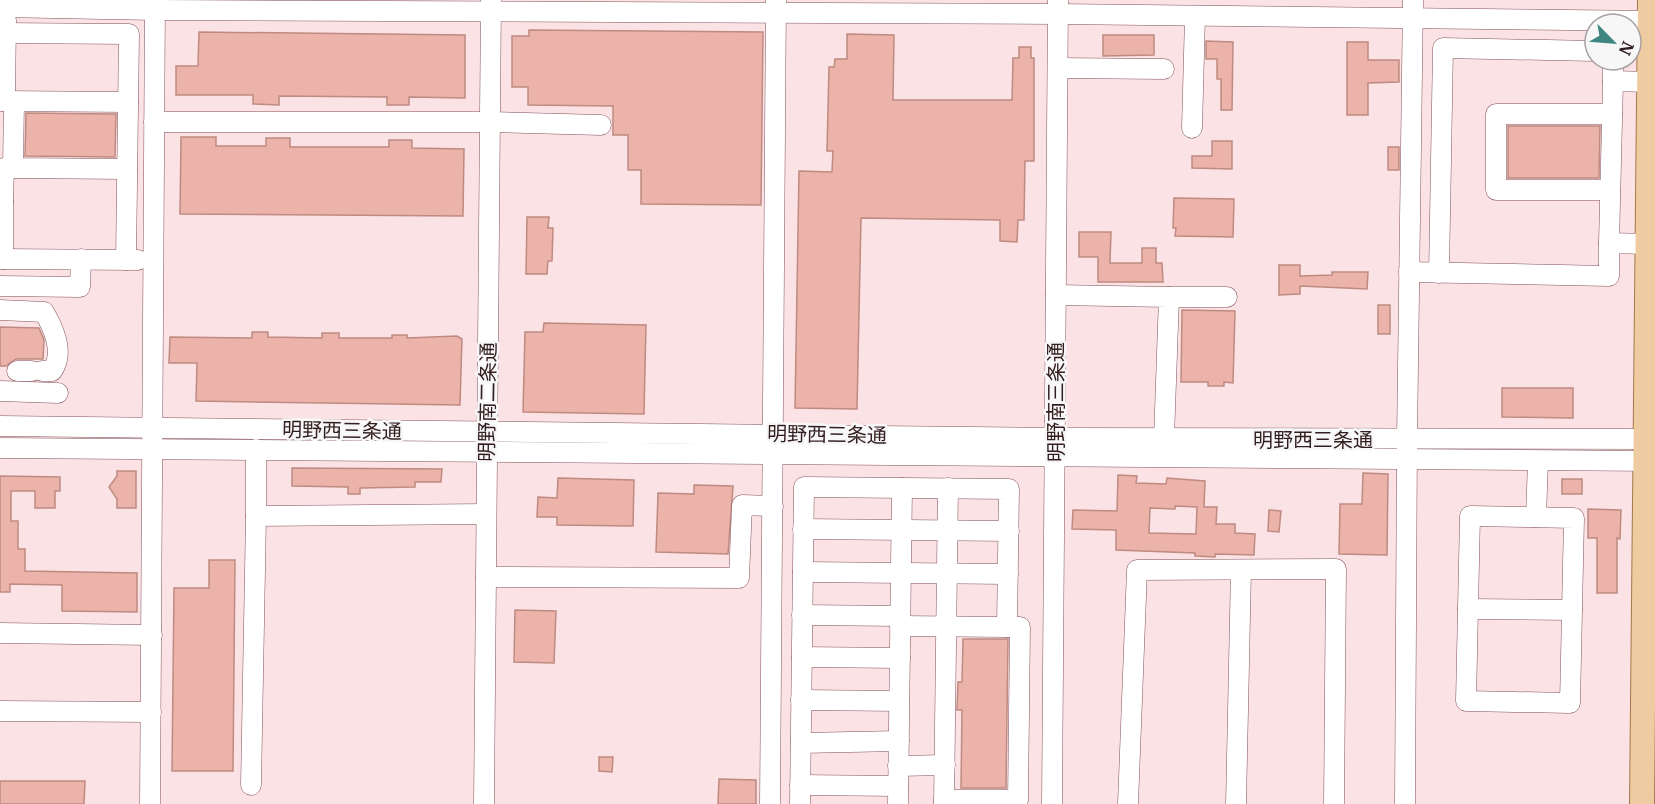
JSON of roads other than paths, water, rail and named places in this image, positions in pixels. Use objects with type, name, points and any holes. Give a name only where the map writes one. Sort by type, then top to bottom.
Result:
[{"type":"main road","points":[[1642,804],[1650,450],[1647,244],[1651,13]]},
{"type":"street","points":[[150,804],[155,5]]},
{"type":"street","points":[[13,168],[6,101],[3,7],[100,9],[155,5],[1058,7],[1195,17],[1413,8],[1651,13]]},
{"type":"street","name":"明野南二条通","points":[[484,804],[491,6]]},
{"type":"street","points":[[770,804],[776,6]]},
{"type":"street","name":"明野南三条通","points":[[1052,804],[1058,7]]},
{"type":"street","points":[[1405,804],[1413,8]]},
{"type":"street","points":[[100,9],[100,34]]},
{"type":"street","points":[[1192,128],[1195,17]]},
{"type":"street","points":[[3,33],[129,34],[126,260]]},
{"type":"street","points":[[1439,273],[1443,48],[1583,51]]},
{"type":"street","points":[[129,68],[154,69]]},
{"type":"street","points":[[1058,68],[1164,69]]},
{"type":"street","points":[[1409,272],[1609,276],[1613,72]]},
{"type":"street","points":[[1412,81],[1443,80]]},
{"type":"street","points":[[1613,81],[1649,82]]},
{"type":"street","points":[[6,101],[128,102]]},
{"type":"street","points":[[1610,190],[1496,190],[1496,114],[1612,114]]},
{"type":"street","points":[[154,122],[490,122],[601,125]]},
{"type":"street","points":[[127,169],[4,168],[1,259],[153,260]]},
{"type":"street","points":[[1411,178],[1441,177]]},
{"type":"street","points":[[127,203],[153,201]]},
{"type":"street","points":[[1609,243],[1647,244]]},
{"type":"street","points":[[0,286],[80,287],[81,259]]},
{"type":"street","points":[[1056,295],[1227,297]]},
{"type":"street","points":[[1164,438],[1169,297]]},
{"type":"street","points":[[0,310],[44,312],[57,335],[56,365],[52,371],[20,371]]},
{"type":"street","points":[[0,392],[58,393]]},
{"type":"street","name":"明野西三条通","points":[[0,426],[773,433],[1407,460],[1538,461],[1650,450]]},
{"type":"street","name":"明野西三条通","points":[[0,448],[773,454],[1055,446],[1164,438],[1407,440],[1650,450]]},
{"type":"street","points":[[252,785],[256,450]]},
{"type":"street","points":[[1536,517],[1538,461]]},
{"type":"street","points":[[902,488],[898,795],[800,795],[804,487],[1009,489],[1007,627]]},
{"type":"street","points":[[802,615],[946,626],[1020,627],[1018,800],[944,802],[945,765],[946,626],[947,574],[947,531],[948,488]]},
{"type":"street","points":[[486,577],[739,578],[742,505],[773,506]]},
{"type":"street","points":[[256,516],[486,514]]},
{"type":"street","points":[[1470,516],[1574,518],[1570,703],[1467,701],[1468,609],[1470,516]]},
{"type":"street","points":[[803,529],[1009,531]]},
{"type":"street","points":[[1128,804],[1137,570],[1336,569],[1334,804]]},
{"type":"street","points":[[1236,804],[1241,570]]},
{"type":"street","points":[[802,572],[1008,574]]},
{"type":"street","points":[[1468,609],[1572,610]]},
{"type":"street","points":[[0,633],[152,635]]},
{"type":"street","points":[[802,657],[900,658]]},
{"type":"street","points":[[801,700],[899,701]]},
{"type":"street","points":[[0,711],[151,712]]},
{"type":"street","points":[[801,743],[899,741]]},
{"type":"street","points":[[898,766],[945,765]]}]
